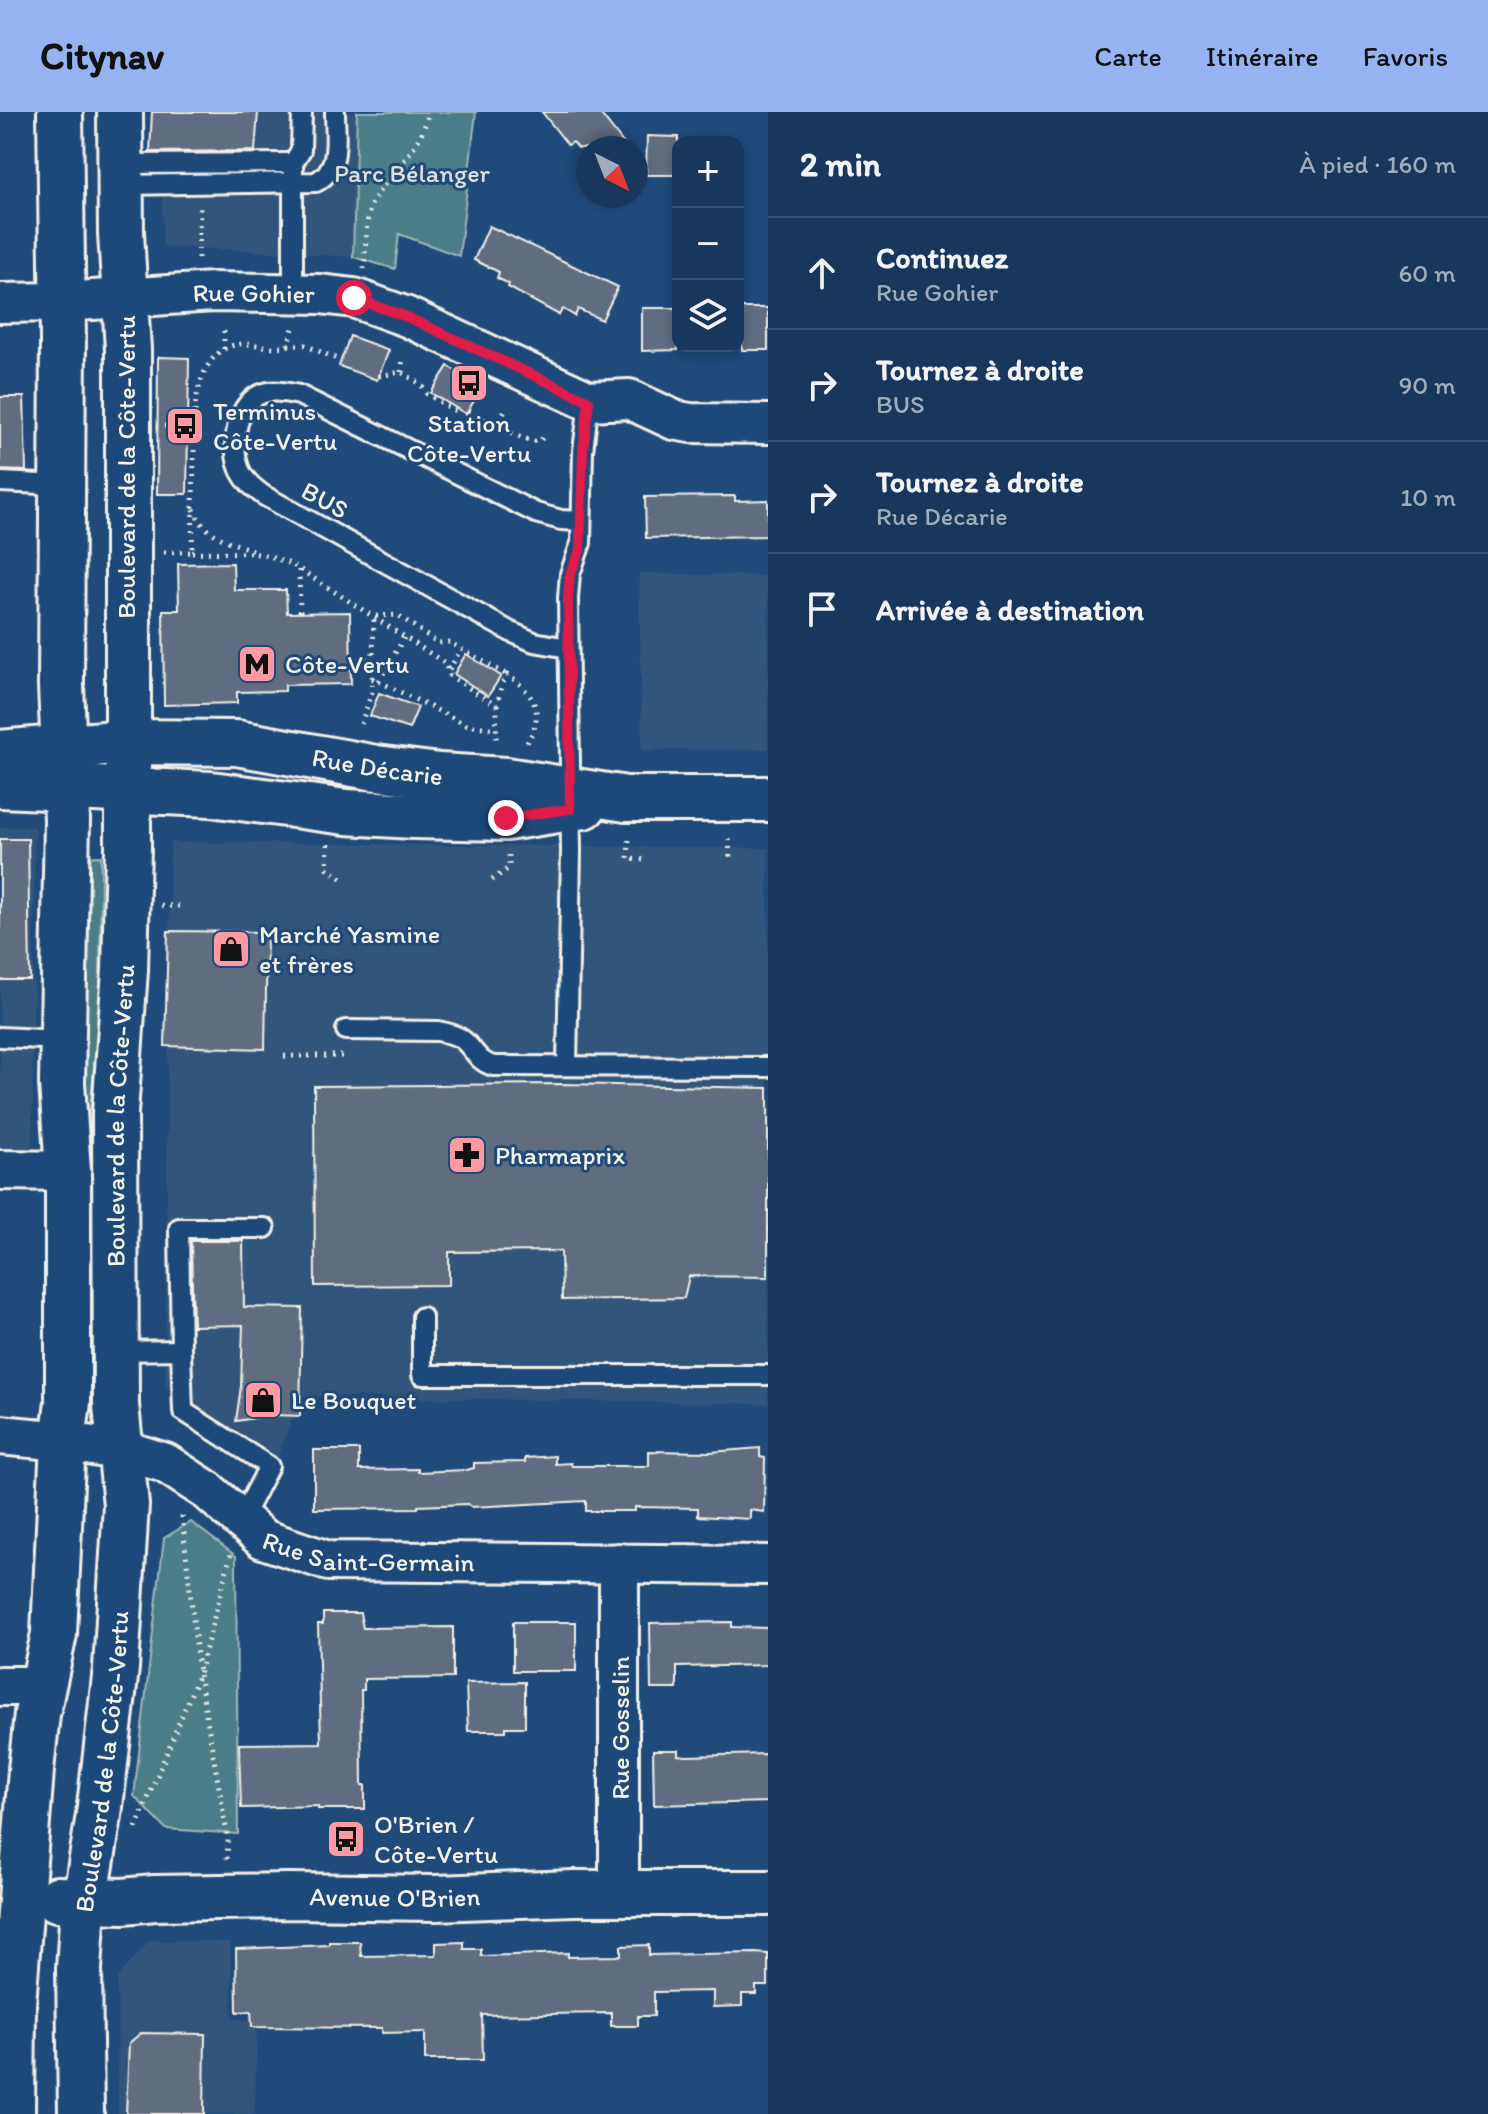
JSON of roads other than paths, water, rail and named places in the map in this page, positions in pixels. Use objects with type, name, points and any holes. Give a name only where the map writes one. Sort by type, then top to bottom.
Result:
[{"type":"main road","name":"Boulevard de la Côte-Vertu","points":[[12,2114],[11,1917],[31,1770],[21,1686],[54,1634],[63,1441],[68,1402],[68,1171],[62,1040],[67,832],[61,686],[60,112]]},
{"type":"main road","name":"Boulevard de la Côte-Vertu","points":[[81,2114],[79,1969],[85,1898],[99,1815],[116,1668],[126,1505],[116,1405],[115,1113],[125,970],[128,792],[128,350],[120,112]]},
{"type":"main road","name":"Rue Décarie","points":[[66,768],[127,742],[216,742],[262,746],[376,768],[506,780],[627,819],[768,799]]},
{"type":"main road","points":[[0,753],[66,768]]},
{"type":"main road","name":"Rue Décarie","points":[[66,768],[128,792],[211,794],[335,810],[413,816],[506,818],[570,800]]},
{"type":"main road","points":[[0,785],[66,768]]},
{"type":"main road","name":"Avenue O'Brien","points":[[11,1917],[85,1898],[123,1901],[289,1896],[435,1898],[768,1893]]},
{"type":"street","name":"Rue Gohier","points":[[0,303],[213,292],[345,297],[385,308],[589,401],[629,399],[674,420],[706,424],[768,424]]},
{"type":"street","points":[[0,1170],[68,1171]]},
{"type":"street","name":"Rue Saint-Germain","points":[[0,1435],[63,1441],[142,1454],[182,1472],[252,1530],[328,1561],[768,1565]]},
{"type":"street","name":"Rue Gosselin","points":[[619,1563],[619,1893]]},
{"type":"lane","points":[[293,293],[293,163],[301,150],[302,112]]},
{"type":"lane","points":[[121,174],[316,182],[329,173],[335,159],[335,112]]},
{"type":"lane","points":[[121,174],[293,163]]},
{"type":"lane","name":"BUS","points":[[568,648],[534,642],[511,632],[263,495],[250,485],[238,464],[236,454],[240,417],[257,395],[279,391],[299,395],[536,513],[561,520],[581,521]]},
{"type":"lane","points":[[567,1066],[571,851],[569,582],[580,551],[583,451],[589,401]]},
{"type":"lane","points":[[0,482],[62,485]]},
{"type":"lane","points":[[346,1030],[438,1031],[463,1040],[483,1063],[493,1066],[768,1067]]},
{"type":"lane","points":[[0,1037],[62,1040]]},
{"type":"lane","points":[[252,1530],[269,1466],[183,1411],[179,1228],[265,1228]]},
{"type":"lane","points":[[422,1317],[422,1375],[768,1375]]},
{"type":"lane","points":[[117,1351],[181,1350]]},
{"type":"place","name":"Station Côte-Vertu","points":[[469,383]]},
{"type":"place","name":"Terminus Côte-Vertu","points":[[185,426]]},
{"type":"place","name":"Côte-Vertu","points":[[257,664]]},
{"type":"place","name":"Marché Yasmine et frères","points":[[231,949]]},
{"type":"place","name":"Pharmaprix","points":[[467,1155]]},
{"type":"place","name":"Le Bouquet","points":[[263,1400]]},
{"type":"place","name":"O'Brien / Côte-Vertu","points":[[346,1839]]},
{"type":"park label","name":"Parc Bélanger","points":[[412,173]]}]
